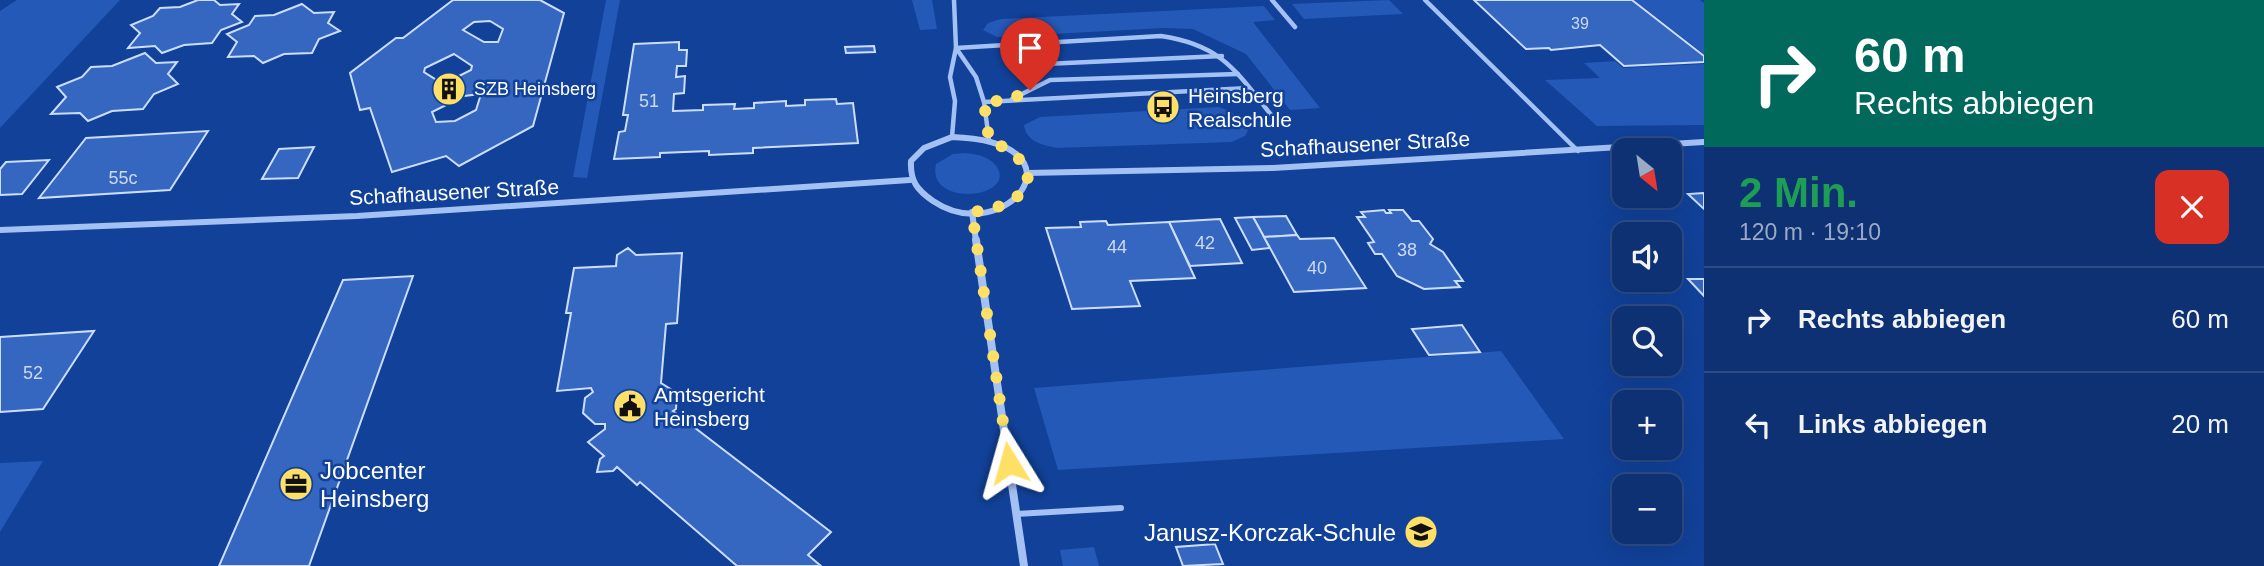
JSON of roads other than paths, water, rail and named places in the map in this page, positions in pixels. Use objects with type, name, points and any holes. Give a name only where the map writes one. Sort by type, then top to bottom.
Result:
[{"type":"street","points":[[952,137],[989,140],[1021,159],[1027,173],[1027,185],[1020,196],[999,208],[972,212],[951,210],[932,203],[918,192],[910,180],[909,168],[913,157],[929,144],[952,137]]},
{"type":"street","name":"Schafhausener Straße","points":[[1027,173],[1273,167],[1704,142]]},
{"type":"street","name":"Schafhausener Straße","points":[[0,230],[357,216],[910,180]]},
{"type":"street","points":[[972,212],[1024,566]]},
{"type":"lane","points":[[952,137],[955,101],[950,77],[956,48],[954,0]]},
{"type":"lane","points":[[1272,0],[1295,27]]},
{"type":"lane","points":[[1424,0],[1578,151]]},
{"type":"lane","points":[[956,48],[1161,36],[1185,38],[1203,44],[1222,56],[1272,116]]},
{"type":"lane","points":[[956,48],[976,77],[984,102],[989,140]]},
{"type":"lane","points":[[1022,65],[1222,56]]},
{"type":"lane","points":[[1009,100],[1051,80],[1238,74]]},
{"type":"lane","points":[[984,102],[1249,88]]},
{"type":"lane","points":[[1016,514],[1121,508]]},
{"type":"place","name":"SZB Heinsberg","points":[[449,89]]},
{"type":"place","name":"Heinsberg Realschule","points":[[1163,107]]},
{"type":"place","name":"Amtsgericht Heinsberg","points":[[630,406]]},
{"type":"place","name":"Jobcenter Heinsberg","points":[[296,484]]},
{"type":"place","name":"Janusz-Korczak-Schule","points":[[1421,532]]}]
